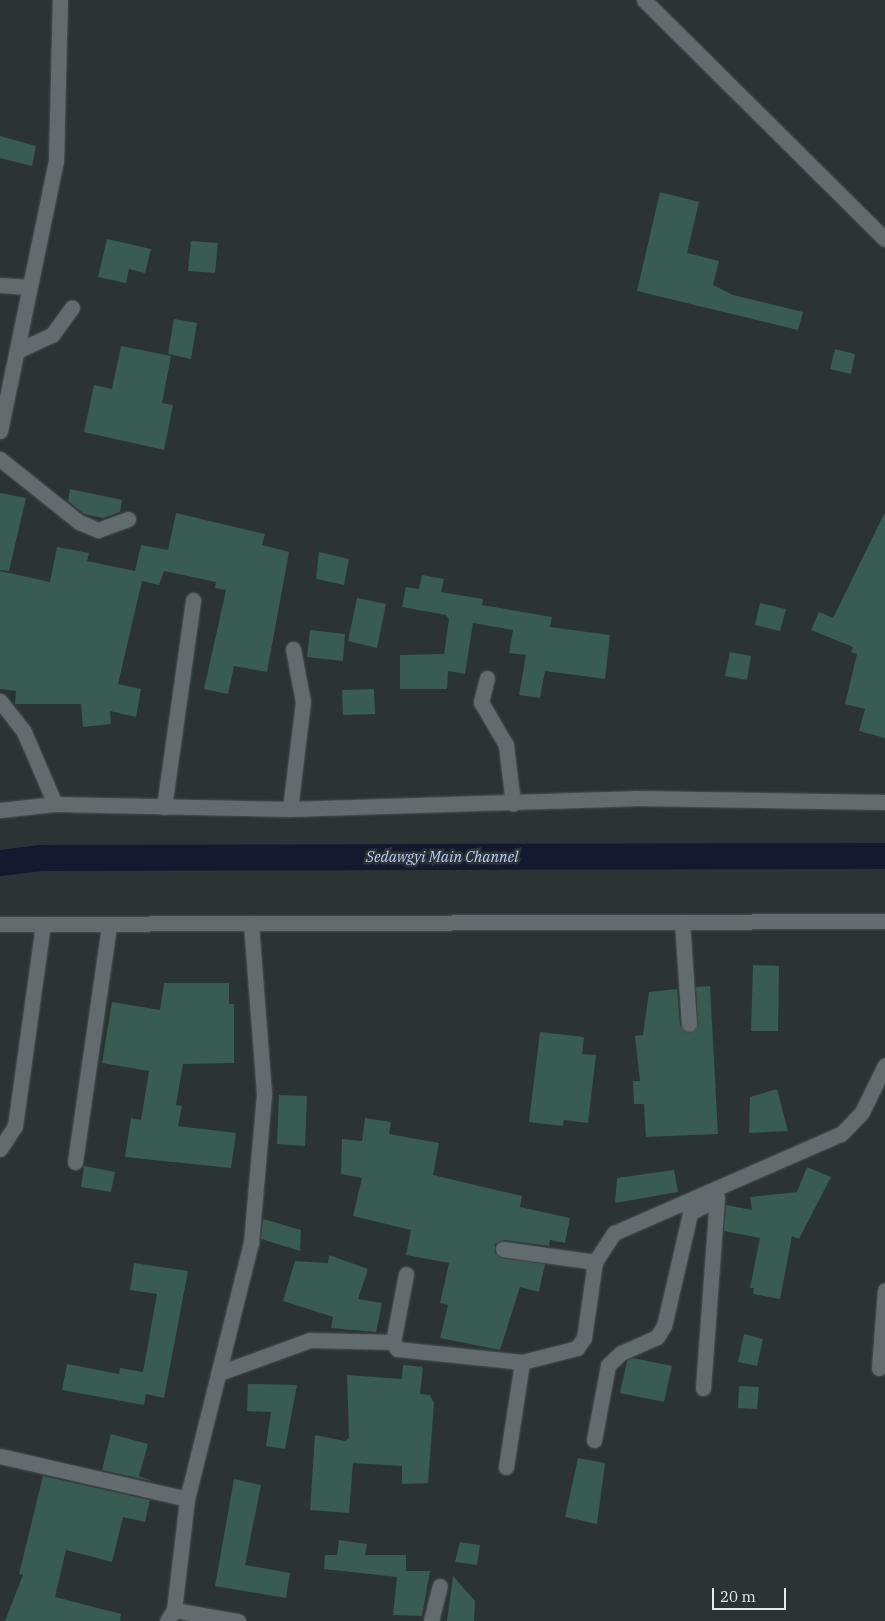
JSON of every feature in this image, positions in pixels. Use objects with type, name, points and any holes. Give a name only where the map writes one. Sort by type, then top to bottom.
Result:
[{"type":"street","points":[[0,432],[18,351],[28,287],[56,161],[60,0]]},
{"type":"street","points":[[644,0],[885,239]]},
{"type":"street","points":[[0,285],[28,287]]},
{"type":"street","points":[[18,351],[52,335],[72,307]]},
{"type":"street","points":[[0,459],[79,522],[98,530],[128,520]]},
{"type":"street","points":[[164,807],[193,600]]},
{"type":"street","points":[[290,809],[303,702],[293,649]]},
{"type":"street","points":[[487,678],[480,702],[506,745],[513,804]]},
{"type":"street","points":[[0,701],[24,732],[55,804]]},
{"type":"street","points":[[0,810],[55,804],[290,809],[513,804],[634,798],[885,802]]},
{"type":"street","points":[[0,924],[109,927],[251,924],[885,921]]},
{"type":"street","points":[[682,922],[689,1024]]},
{"type":"street","points":[[238,1621],[170,1616],[187,1499],[222,1372],[251,1243],[264,1093],[251,924]]},
{"type":"street","points":[[0,1149],[15,1126],[42,925]]},
{"type":"street","points":[[76,1162],[109,927]]},
{"type":"street","points":[[222,1372],[310,1340],[393,1342],[406,1352],[522,1362],[562,1354],[577,1348],[584,1338],[595,1262],[614,1233],[741,1180],[841,1134],[862,1112],[885,1065]]},
{"type":"street","points":[[594,1440],[608,1365],[621,1353],[657,1337],[664,1326],[690,1213],[717,1198],[741,1180]]},
{"type":"street","points":[[703,1388],[717,1198]]},
{"type":"street","points":[[503,1249],[595,1262]]},
{"type":"street","points":[[393,1342],[406,1274]]},
{"type":"street","points":[[878,1368],[885,1290]]},
{"type":"street","points":[[506,1467],[522,1362]]},
{"type":"street","points":[[0,1456],[187,1499]]},
{"type":"street","points":[[431,1621],[440,1586]]},
{"type":"building","points":[[0,136],[36,146],[32,166],[0,158]]},
{"type":"building","points":[[660,192],[699,202],[687,253],[719,261],[713,285],[733,295],[803,312],[798,330],[637,291]]},
{"type":"building","points":[[107,239],[151,249],[145,273],[129,269],[126,283],[98,277]]},
{"type":"building","points":[[191,241],[218,243],[215,273],[188,271]]},
{"type":"building","points":[[174,319],[197,323],[191,359],[168,354]]},
{"type":"building","points":[[121,346],[171,356],[162,403],[173,405],[164,450],[84,432],[94,385],[112,389]]},
{"type":"building","points":[[835,349],[855,354],[851,374],[830,369]]},
{"type":"building","points":[[70,489],[122,500],[120,512],[103,518],[84,514],[68,501]]},
{"type":"building","points":[[0,493],[26,498],[9,571],[0,570]]},
{"type":"building","points":[[885,512],[885,738],[859,731],[865,709],[845,704],[857,654],[851,652],[853,647],[811,630],[819,612],[833,618]]},
{"type":"building","points":[[176,513],[265,534],[262,545],[289,552],[267,672],[234,666],[228,694],[204,689],[226,590],[215,588],[216,582],[164,571],[159,585],[142,581],[118,684],[141,689],[136,717],[110,711],[111,724],[83,727],[81,704],[15,704],[16,691],[0,689],[0,571],[50,582],[57,547],[89,553],[87,561],[135,571],[141,545],[168,550]]},
{"type":"building","points":[[319,552],[349,559],[344,585],[316,579]]},
{"type":"building","points":[[422,575],[444,579],[441,592],[483,599],[482,605],[552,617],[550,627],[610,635],[605,679],[545,671],[540,698],[519,695],[526,655],[509,653],[513,630],[473,623],[465,674],[448,671],[447,689],[400,689],[400,655],[444,654],[449,619],[446,615],[402,607],[406,587],[419,589]]},
{"type":"building","points":[[357,598],[386,604],[377,648],[348,641]]},
{"type":"building","points":[[760,603],[786,609],[780,631],[755,625]]},
{"type":"building","points":[[310,630],[345,634],[343,661],[307,657]]},
{"type":"building","points":[[730,652],[751,656],[747,680],[725,676]]},
{"type":"building","points":[[374,689],[375,714],[343,715],[342,690]]},
{"type":"building","points":[[753,965],[779,966],[778,1031],[751,1031]]},
{"type":"building","points":[[164,983],[229,983],[229,1004],[234,1004],[234,1063],[183,1064],[176,1105],[182,1106],[178,1126],[236,1133],[231,1168],[125,1157],[131,1118],[141,1120],[149,1071],[102,1063],[112,1002],[160,1010]]},
{"type":"building","points":[[710,986],[718,1134],[646,1137],[644,1104],[634,1104],[633,1081],[640,1081],[635,1036],[643,1035],[649,992],[677,989],[680,1025],[690,1033],[698,1024],[696,987]]},
{"type":"building","points":[[540,1032],[584,1037],[582,1054],[596,1055],[588,1123],[564,1120],[563,1126],[529,1122]]},
{"type":"building","points":[[777,1089],[788,1131],[749,1133],[750,1097]]},
{"type":"building","points":[[279,1095],[307,1096],[305,1146],[277,1144]]},
{"type":"building","points":[[365,1118],[391,1122],[389,1134],[439,1143],[433,1175],[522,1196],[520,1207],[570,1218],[565,1243],[550,1240],[549,1246],[504,1240],[495,1244],[495,1253],[501,1258],[545,1264],[539,1292],[520,1287],[500,1350],[440,1338],[448,1305],[440,1303],[449,1263],[406,1255],[411,1230],[353,1216],[362,1178],[341,1174],[342,1139],[362,1141]]},
{"type":"building","points":[[84,1166],[115,1172],[111,1192],[81,1187]]},
{"type":"building","points":[[807,1167],[831,1177],[799,1239],[792,1236],[780,1299],[753,1294],[754,1288],[750,1288],[760,1238],[724,1231],[726,1205],[752,1210],[750,1197],[797,1192]]},
{"type":"building","points":[[674,1170],[678,1192],[615,1203],[617,1178]]},
{"type":"building","points":[[263,1219],[301,1230],[300,1251],[261,1239]]},
{"type":"building","points":[[329,1255],[368,1269],[358,1299],[382,1303],[376,1332],[331,1328],[333,1317],[283,1301],[295,1261],[328,1263]]},
{"type":"building","points":[[134,1263],[188,1271],[164,1398],[146,1394],[144,1405],[62,1390],[67,1364],[119,1374],[120,1368],[143,1372],[157,1294],[130,1290]]},
{"type":"building","points":[[744,1334],[763,1339],[757,1366],[738,1362]]},
{"type":"building","points":[[633,1358],[672,1366],[664,1402],[620,1393],[627,1361]]},
{"type":"building","points":[[403,1365],[423,1367],[420,1394],[430,1395],[434,1403],[428,1483],[402,1484],[402,1466],[353,1463],[349,1513],[310,1510],[315,1435],[345,1441],[349,1438],[347,1375],[402,1379]]},
{"type":"building","points":[[248,1384],[297,1385],[285,1449],[266,1446],[271,1412],[247,1411]]},
{"type":"building","points":[[739,1386],[759,1387],[757,1409],[738,1408]]},
{"type":"building","points":[[111,1434],[148,1444],[139,1476],[155,1482],[102,1470]]},
{"type":"building","points":[[578,1458],[605,1463],[597,1524],[565,1517]]},
{"type":"building","points":[[43,1476],[150,1500],[145,1522],[123,1517],[112,1562],[66,1550],[55,1597],[121,1614],[120,1621],[5,1621],[23,1575],[19,1574]]},
{"type":"building","points":[[234,1479],[261,1485],[245,1565],[290,1573],[286,1598],[215,1586]]},
{"type":"building","points":[[339,1540],[367,1544],[365,1555],[406,1555],[406,1571],[430,1571],[422,1616],[393,1615],[397,1577],[324,1569],[325,1555],[337,1555]]},
{"type":"building","points":[[460,1542],[480,1545],[477,1565],[455,1562]]},
{"type":"building","points":[[453,1576],[475,1601],[474,1621],[447,1621]]},
{"type":"waterway","name":"Sedawgyi Main Channel","points":[[0,863],[39,858],[885,856]]}]
